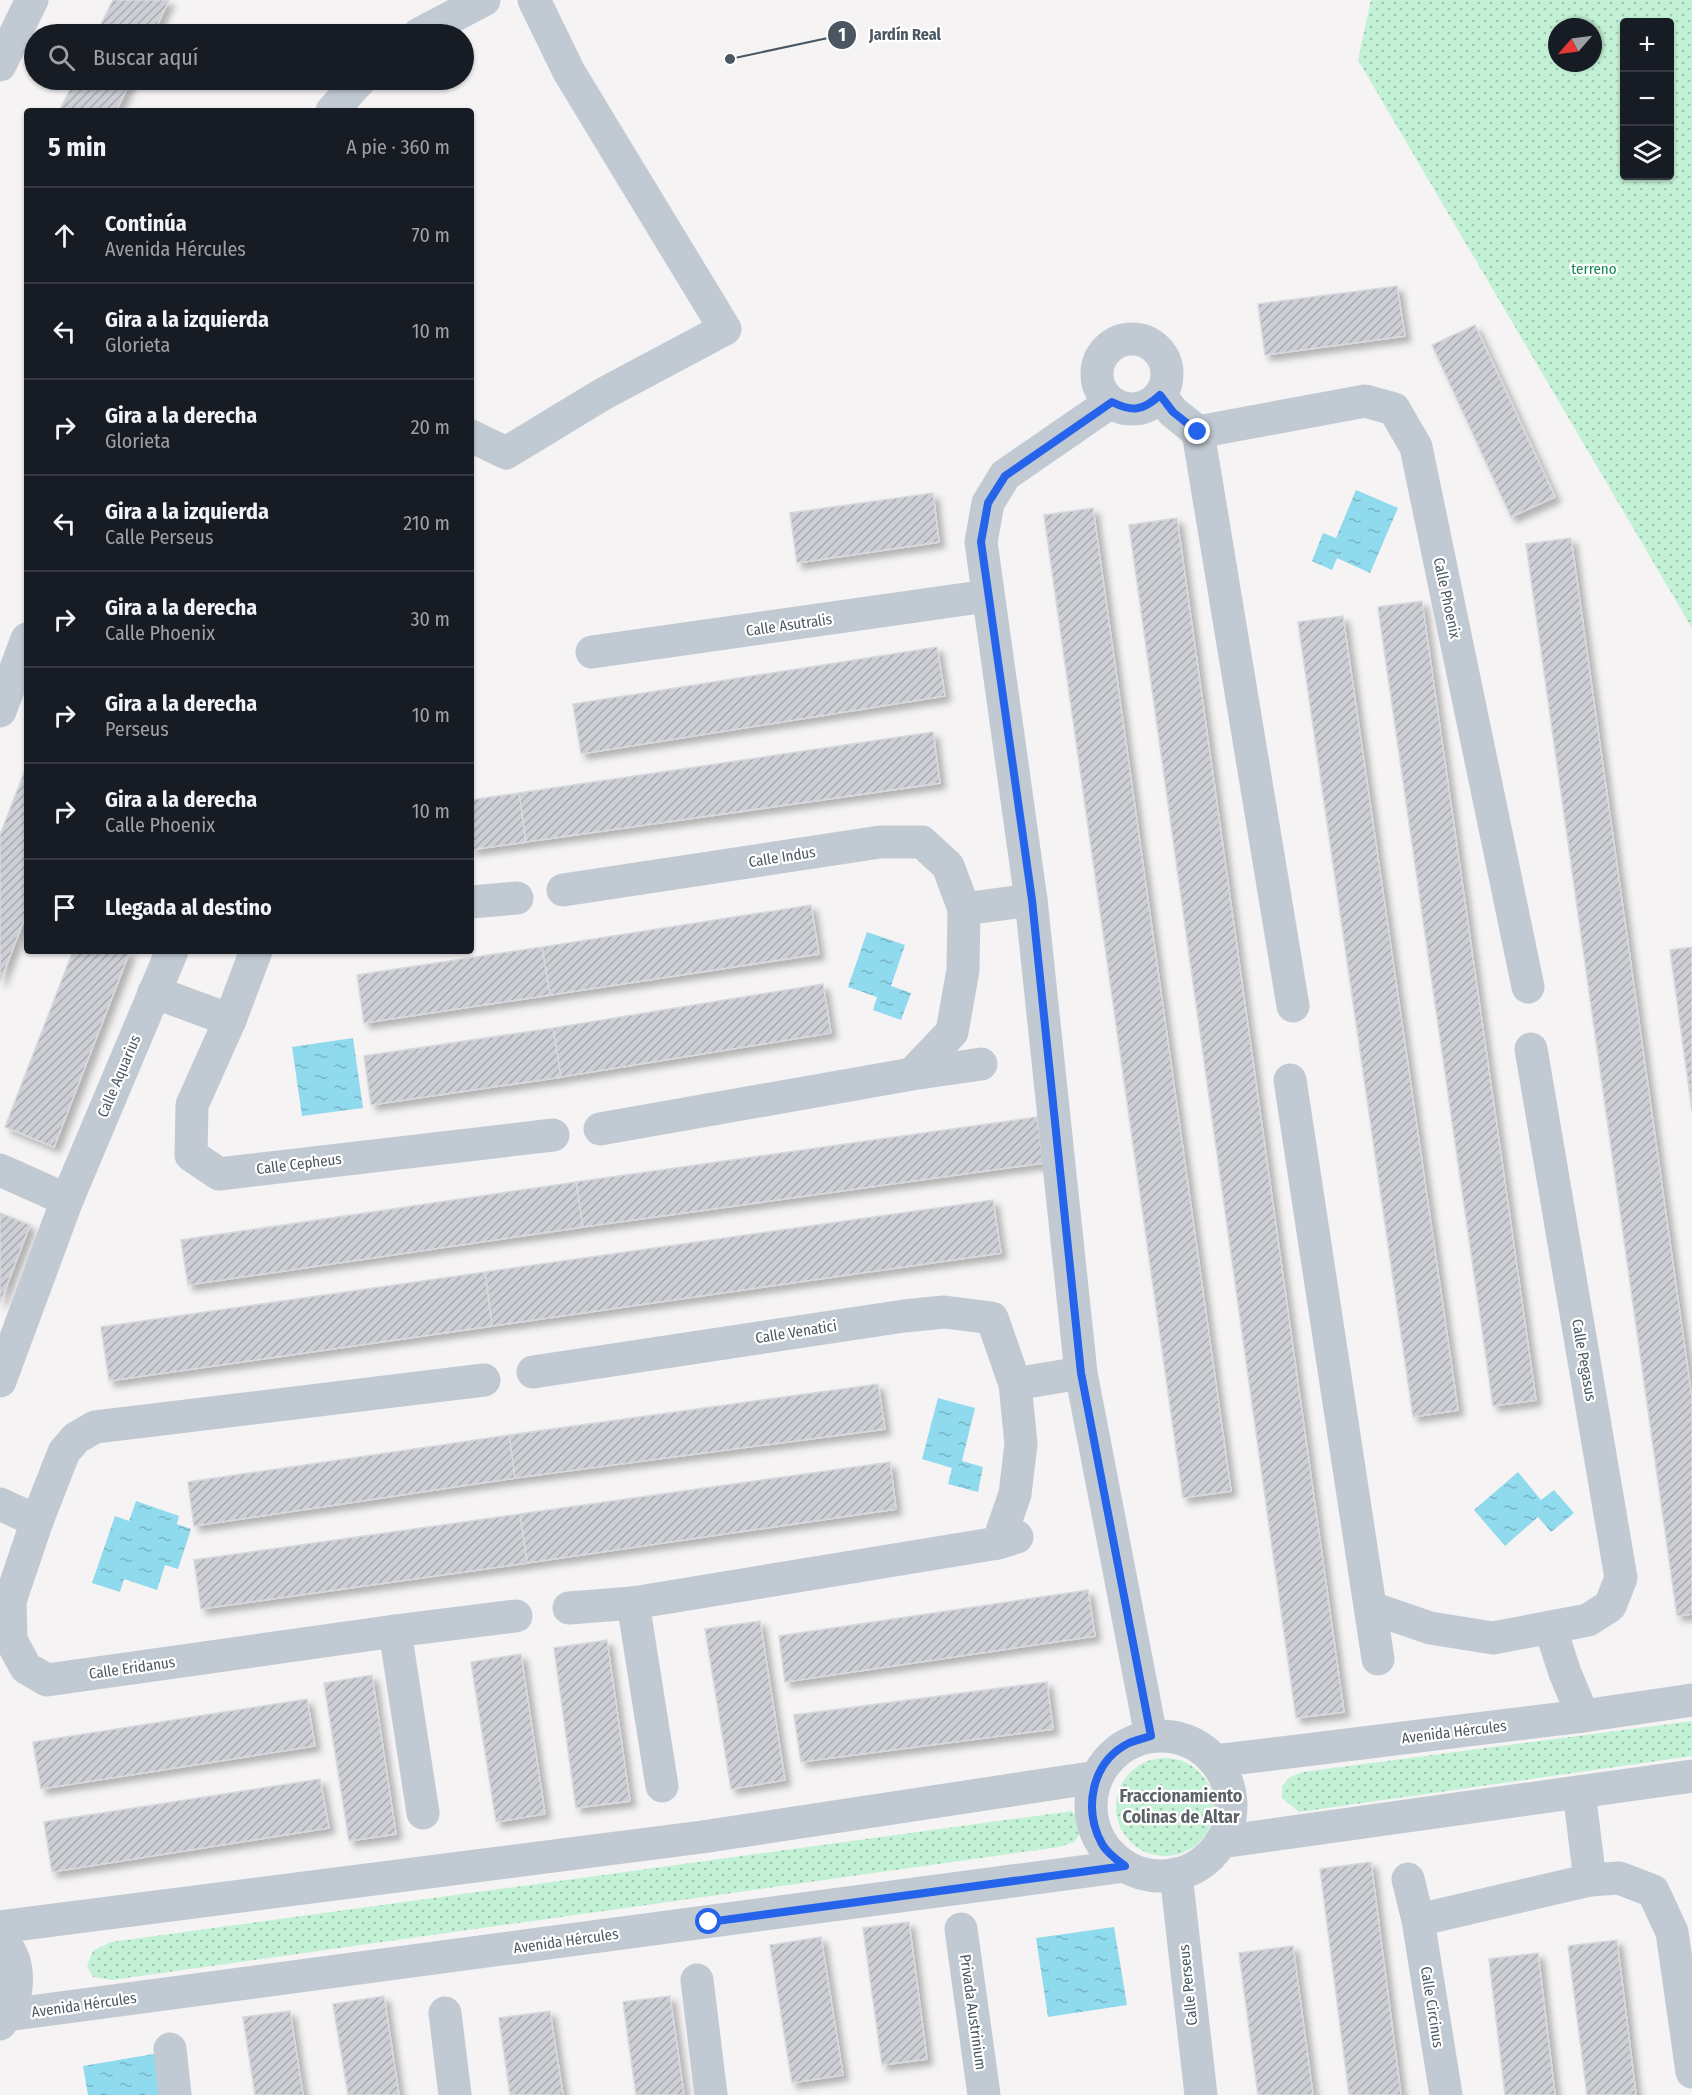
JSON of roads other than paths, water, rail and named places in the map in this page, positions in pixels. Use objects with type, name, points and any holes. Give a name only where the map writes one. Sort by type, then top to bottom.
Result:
[{"type":"street","points":[[0,65],[32,0]]},
{"type":"street","points":[[438,24],[484,0]]},
{"type":"street","points":[[474,437],[506,453],[603,394],[725,329],[568,72],[534,0]]},
{"type":"street","points":[[335,108],[351,90]]},
{"type":"street","points":[[1138,339],[1151,345],[1161,354],[1167,368],[1166,382],[1160,395],[1150,405],[1137,409],[1124,408],[1112,402],[1102,392],[1098,380],[1098,367],[1103,355],[1112,345],[1125,340],[1138,339]]},
{"type":"street","points":[[1160,395],[1173,412],[1198,432],[1293,1005]]},
{"type":"street","name":"Calle Phoenix","points":[[1198,432],[1365,401],[1394,409],[1416,447],[1528,987]]},
{"type":"street","points":[[1112,402],[1005,476],[988,503],[981,542],[1032,900],[1081,1373],[1151,1736]]},
{"type":"street","name":"Calle Asutralis","points":[[592,652],[987,596]]},
{"type":"street","points":[[0,711],[24,647]]},
{"type":"street","name":"Calle Indus","points":[[563,890],[880,842],[922,842],[948,866],[964,909],[963,970],[952,1032],[912,1074]]},
{"type":"street","points":[[474,902],[517,898]]},
{"type":"street","points":[[964,909],[1032,900]]},
{"type":"street","name":"Calle Aquarius","points":[[0,1381],[68,1200],[171,954]]},
{"type":"street","name":"Calle Cepheus","points":[[255,954],[230,1020],[192,1105],[191,1155],[219,1174],[554,1135]]},
{"type":"street","points":[[154,992],[230,1020]]},
{"type":"street","name":"Calle Pegasus","points":[[1372,1608],[1430,1628],[1492,1638],[1588,1620],[1610,1606],[1621,1578],[1531,1048]]},
{"type":"street","points":[[600,1129],[981,1064]]},
{"type":"street","points":[[1290,1080],[1378,1659]]},
{"type":"street","points":[[0,1170],[68,1200]]},
{"type":"street","name":"Calle Venatici","points":[[533,1372],[944,1311],[992,1318],[1016,1383],[1021,1444],[1008,1540],[633,1603],[569,1608]]},
{"type":"street","points":[[1016,1383],[1081,1373]]},
{"type":"street","name":"Calle Eridanus","points":[[484,1380],[95,1427],[76,1438],[64,1452],[37,1521],[10,1602],[11,1640],[26,1668],[47,1680],[516,1616]]},
{"type":"street","points":[[0,1504],[37,1521]]},
{"type":"street","points":[[633,1603],[662,1786]]},
{"type":"street","points":[[1550,1627],[1565,1673],[1583,1716]]},
{"type":"street","points":[[395,1631],[423,1813]]},
{"type":"street","name":"Avenida Hércules","points":[[1215,1761],[1583,1716],[1692,1700]]},
{"type":"street","points":[[1151,1736],[1175,1737],[1197,1746],[1215,1761],[1227,1782],[1231,1805],[1227,1829],[1221,1842],[1216,1850],[1198,1865],[1176,1874],[1157,1876],[1139,1873],[1125,1866],[1103,1846],[1093,1824],[1091,1800],[1096,1777],[1115,1753],[1129,1743],[1151,1736]]},
{"type":"street","points":[[1221,1842],[1692,1776]]},
{"type":"street","points":[[0,1927],[702,1837],[1096,1777]]},
{"type":"street","points":[[1579,1792],[1590,1880]]},
{"type":"street","name":"Avenida Hércules","points":[[3,2020],[1125,1866]]},
{"type":"street","name":"Calle Perseus","points":[[1176,1874],[1201,2095]]},
{"type":"street","name":"Calle Circinus","points":[[1408,1878],[1418,1920],[1446,2095]]},
{"type":"street","points":[[1418,1920],[1590,1880],[1619,1878],[1653,1891],[1672,1932],[1692,2072]]},
{"type":"street","name":"Privada Austrinium","points":[[961,1929],[984,2095]]},
{"type":"street","points":[[0,1939],[13,1959],[17,1978],[15,1997],[3,2020]]},
{"type":"street","points":[[697,1980],[711,2095]]},
{"type":"street","points":[[445,2013],[455,2095]]},
{"type":"street","points":[[170,2049],[176,2095]]},
{"type":"water","points":[[1356,490],[1398,508],[1370,573],[1337,558],[1332,570],[1312,561],[1323,533],[1336,538]]},
{"type":"water","points":[[867,932],[905,945],[891,986],[911,993],[901,1020],[873,1010],[877,997],[848,987]]},
{"type":"water","points":[[353,1038],[363,1108],[302,1116],[292,1047]]},
{"type":"water","points":[[938,1398],[975,1408],[962,1461],[983,1467],[978,1492],[948,1484],[952,1468],[922,1459]]},
{"type":"water","points":[[1518,1472],[1541,1500],[1554,1490],[1574,1513],[1551,1532],[1538,1517],[1505,1546],[1474,1510]]},
{"type":"water","points":[[136,1501],[179,1516],[177,1524],[191,1529],[178,1569],[165,1565],[157,1590],[124,1579],[120,1592],[92,1583],[115,1516],[129,1521]]},
{"type":"water","points":[[1114,1927],[1127,2005],[1048,2017],[1036,1938]]},
{"type":"water","points":[[165,2052],[172,2095],[88,2095],[83,2066]]},
{"type":"place","name":"Jardín Real","points":[[730,59]]},
{"type":"district","name":"Fraccionamiento Colinas de Altar","points":[[1181,1806]]},
{"type":"park label","name":"terreno","points":[[1594,269]]}]
